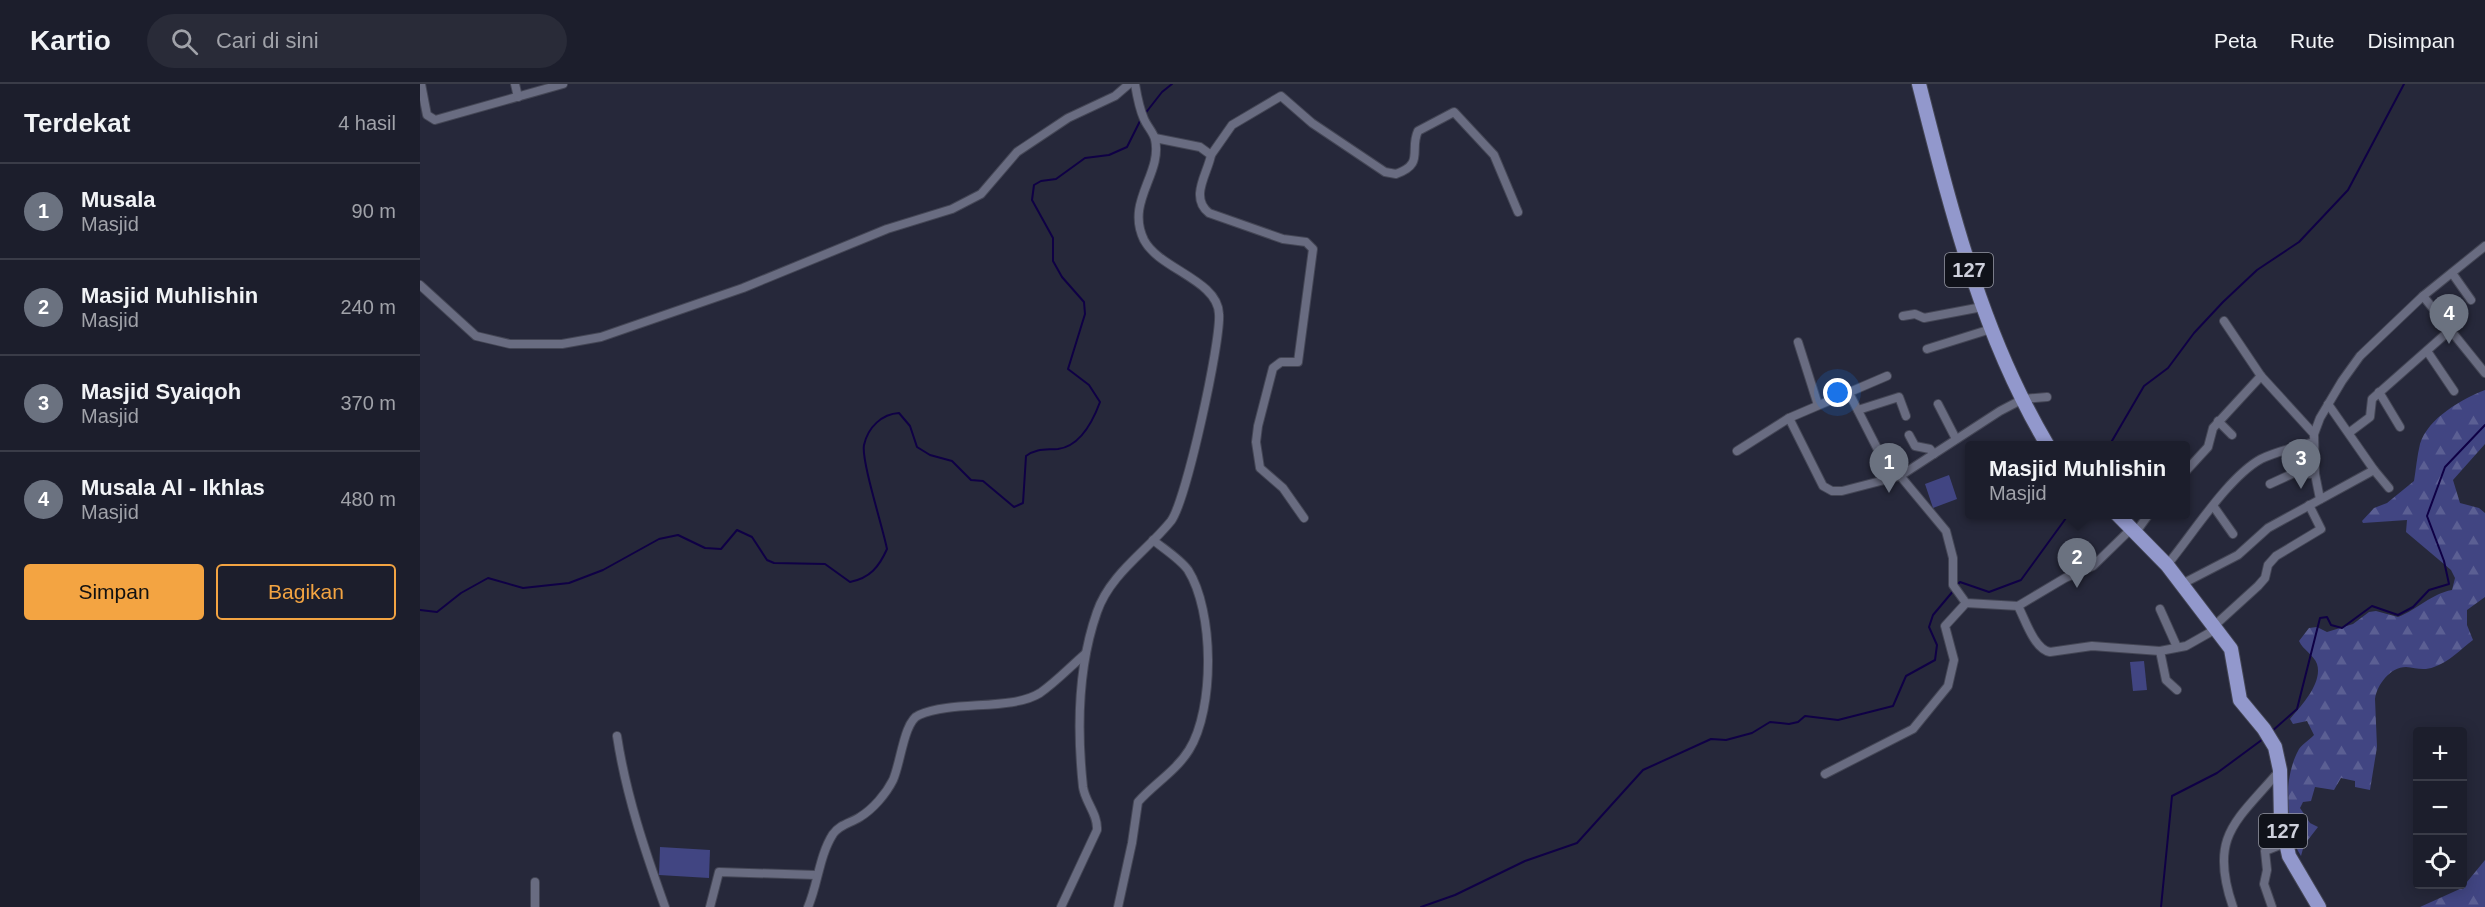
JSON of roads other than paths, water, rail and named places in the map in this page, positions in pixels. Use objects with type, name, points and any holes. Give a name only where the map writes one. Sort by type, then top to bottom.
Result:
[{"type":"main road","name":"127","points":[[1919,84],[1943,184],[1982,307],[2023,399],[2045,441]]},
{"type":"main road","name":"127","points":[[2122,519],[2182,584],[2233,654],[2240,700],[2264,729],[2275,747],[2280,770],[2281,820],[2285,843],[2294,869],[2319,907]]},
{"type":"street","points":[[421,84],[427,115],[435,120],[563,84]]},
{"type":"street","points":[[515,84],[518,97]]},
{"type":"street","points":[[420,285],[476,336],[510,344],[562,344],[601,337],[743,288],[887,229],[952,209],[981,194],[1017,152],[1068,118],[1115,96],[1129,84]]},
{"type":"street","points":[[1061,907],[1097,830],[1095,817],[1083,790],[1081,711],[1085,654],[1104,595],[1114,580],[1172,519],[1181,499],[1207,390],[1219,314],[1214,296],[1155,254],[1140,231],[1137,213],[1155,156],[1155,138],[1144,121],[1134,84]]},
{"type":"street","points":[[1304,518],[1283,488],[1260,468],[1256,442],[1273,368],[1281,362],[1298,362],[1312,249],[1306,242],[1257,231],[1205,210],[1200,197],[1200,188],[1210,155],[1232,125],[1281,96],[1312,123],[1385,172],[1396,174],[1408,168],[1414,161],[1418,131],[1454,112],[1494,154],[1518,212]]},
{"type":"street","points":[[1155,138],[1200,147],[1210,155]]},
{"type":"street","points":[[2320,499],[2315,474],[2314,438],[2328,404],[2360,356],[2423,296],[2485,246]]},
{"type":"street","points":[[2452,273],[2471,300]]},
{"type":"street","points":[[2423,296],[2485,373]]},
{"type":"street","points":[[1903,316],[1914,314],[1924,318],[1982,307]]},
{"type":"street","points":[[2224,321],[2261,376],[2314,438]]},
{"type":"street","points":[[1927,349],[1991,329]]},
{"type":"street","points":[[2350,432],[2370,417],[2370,402],[2379,392],[2449,331]]},
{"type":"street","points":[[1798,342],[1818,405]]},
{"type":"street","points":[[2427,351],[2454,391]]},
{"type":"street","points":[[1737,451],[1789,418],[1887,376]]},
{"type":"street","points":[[2190,467],[2208,447],[2213,428],[2261,376]]},
{"type":"street","points":[[2379,392],[2400,427]]},
{"type":"street","points":[[1849,393],[1877,448],[1946,531],[1953,558],[1955,588],[1965,603]]},
{"type":"street","points":[[1858,411],[1899,397],[1906,416]]},
{"type":"street","points":[[1789,418],[1827,489],[1842,491],[1900,476],[2023,399],[2047,397]]},
{"type":"street","points":[[1938,404],[1956,440]]},
{"type":"street","points":[[2328,404],[2389,489]]},
{"type":"street","points":[[2218,422],[2232,435]]},
{"type":"street","points":[[1909,435],[1915,446],[1930,449],[1934,454]]},
{"type":"street","points":[[2166,565],[2231,484],[2261,459],[2314,438]]},
{"type":"street","points":[[2182,584],[2238,555],[2268,528],[2374,470]]},
{"type":"street","points":[[2270,484],[2294,473],[2315,474]]},
{"type":"street","points":[[2018,606],[2044,651],[2092,646],[2160,651],[2186,646],[2215,627],[2258,586],[2265,578],[2268,565],[2276,556],[2321,529],[2309,505]]},
{"type":"street","points":[[2214,507],[2234,534]]},
{"type":"street","points":[[1965,603],[2018,606],[2065,578],[2093,567],[2144,519]]},
{"type":"street","points":[[1118,907],[1138,802],[1172,771],[1189,750],[1200,723],[1205,688],[1207,646],[1203,607],[1187,569],[1154,540]]},
{"type":"street","points":[[1824,774],[1913,729],[1948,686],[1954,660],[1945,626],[1965,603]]},
{"type":"street","points":[[2160,609],[2177,646]]},
{"type":"street","points":[[2160,651],[2166,680],[2177,690]]},
{"type":"street","points":[[808,907],[816,875],[834,833],[844,824],[860,817],[889,788],[904,752],[906,728],[911,720],[919,715],[943,709],[1024,699],[1039,693],[1085,654]]},
{"type":"street","points":[[617,736],[623,775],[635,822],[665,907]]},
{"type":"street","points":[[2233,907],[2226,881],[2224,861],[2224,847],[2229,830],[2280,770]]},
{"type":"street","points":[[2272,907],[2264,884],[2267,870],[2264,855],[2265,851],[2285,843]]},
{"type":"street","points":[[710,907],[718,872],[816,875]]},
{"type":"street","points":[[535,882],[535,907]]},
{"type":"waterway","points":[[1144,115],[1162,92],[1172,84]]},
{"type":"waterway","points":[[2112,441],[2144,386],[2168,368],[2194,333],[2223,302],[2257,270],[2299,242],[2348,190],[2404,84]]},
{"type":"waterway","points":[[420,610],[437,612],[461,593],[488,578],[523,588],[569,583],[603,570],[659,539],[678,535],[705,548],[721,549],[737,530],[752,537],[767,560],[774,563],[825,564],[850,582],[863,578],[877,566],[887,549],[869,479],[864,445],[872,427],[893,414],[899,413],[910,426],[917,447],[930,455],[952,461],[971,480],[983,481],[1014,507],[1023,503],[1026,456],[1038,451],[1066,447],[1080,438],[1094,417],[1100,402],[1089,385],[1068,369],[1085,314],[1084,302],[1062,277],[1053,261],[1053,238],[1032,200],[1034,185],[1041,181],[1056,179],[1085,158],[1109,155],[1127,147],[1141,119]]},
{"type":"waterway","points":[[2271,732],[2297,709],[2320,618],[2327,617],[2331,625],[2342,628],[2372,606],[2398,615],[2413,607],[2429,590],[2449,584],[2444,561],[2427,516],[2445,467],[2485,425]]},
{"type":"waterway","points":[[1957,585],[1960,582],[1989,592],[2021,580],[2065,519]]},
{"type":"waterway","points":[[1421,907],[1455,895],[1525,861],[1577,843],[1643,770],[1711,739],[1726,740],[1752,733],[1770,722],[1789,724],[1798,722],[1805,716],[1838,720],[1893,706],[1906,676],[1935,660],[1937,645],[1929,627],[1933,615],[1954,590]]},
{"type":"waterway","points":[[2161,907],[2172,796],[2217,773],[2263,739]]},
{"type":"place","name":"Musala Al - Ikhlas","points":[[2449,344]]},
{"type":"place","name":"Masjid Syaiqoh","points":[[2301,489]]},
{"type":"place","name":"Musala","points":[[1889,493]]},
{"type":"place","name":"Masjid Muhlishin","points":[[2077,588]]}]
